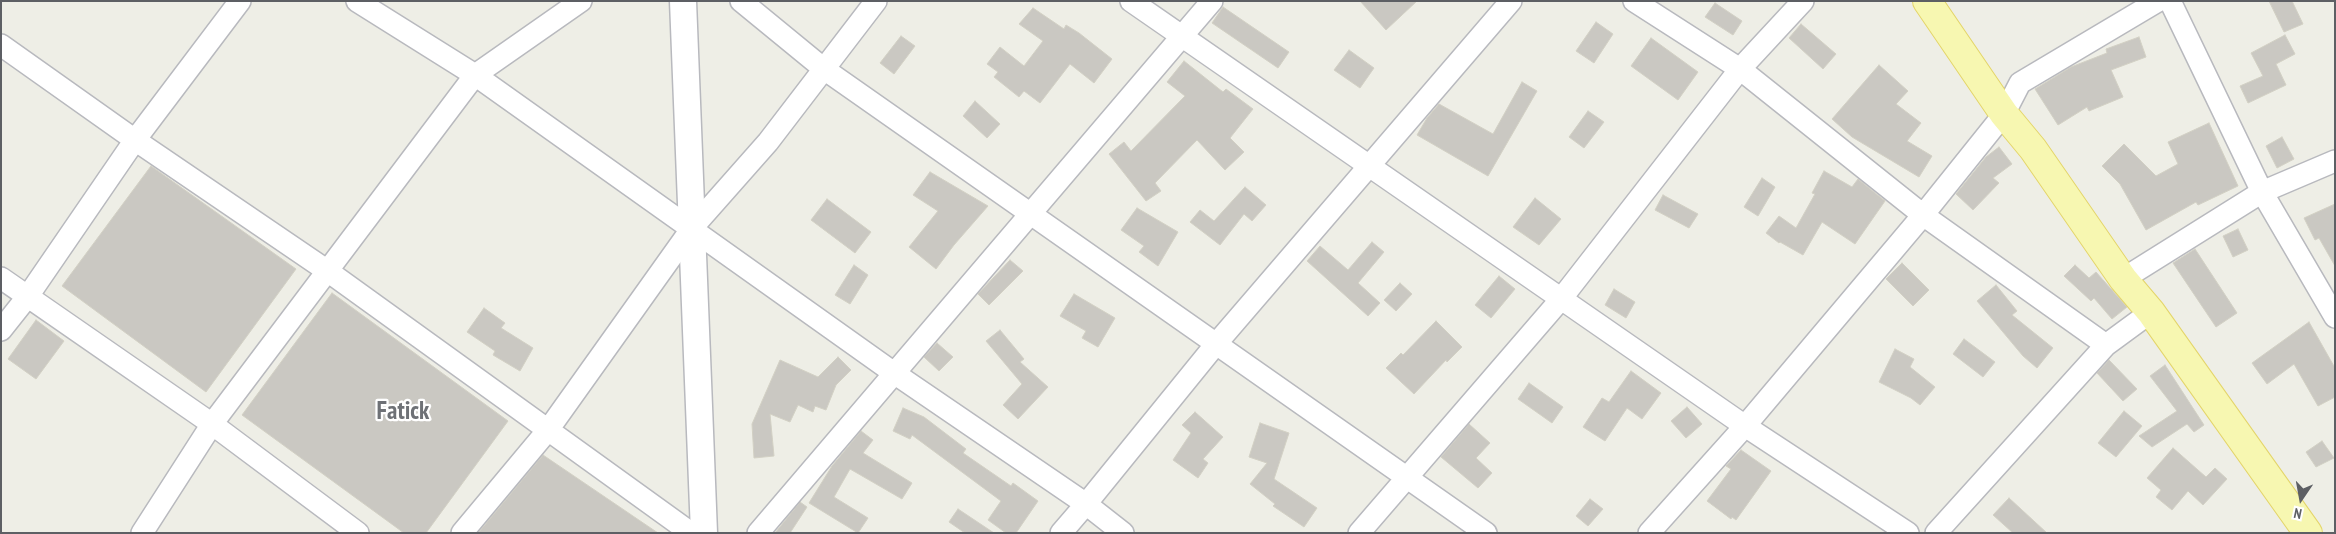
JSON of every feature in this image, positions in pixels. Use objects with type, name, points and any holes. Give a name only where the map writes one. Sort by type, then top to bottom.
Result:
[{"type":"main road","points":[[1927,1],[2004,114],[2032,149],[2123,279],[2151,312],[2308,533]]},
{"type":"street","points":[[1,330],[28,296],[135,140],[240,1]]},
{"type":"street","points":[[357,1],[475,76],[894,373],[1086,504],[1123,533]]},
{"type":"street","points":[[142,533],[212,424],[329,272],[475,76],[582,1]]},
{"type":"street","points":[[683,1],[704,533]]},
{"type":"street","points":[[741,1],[824,69],[1486,533]]},
{"type":"street","points":[[462,533],[548,430],[692,228],[768,142],[876,1]]},
{"type":"street","points":[[1131,1],[1745,426],[1908,533]]},
{"type":"street","points":[[758,533],[1212,1]]},
{"type":"street","points":[[1060,533],[1086,504],[1216,344],[1511,1]]},
{"type":"street","points":[[1634,1],[1740,69],[1923,215],[2106,346]]},
{"type":"street","points":[[1359,533],[1561,299],[1740,69],[1802,1]]},
{"type":"street","points":[[1649,533],[1745,426],[1923,215],[2004,114],[2020,83],[2158,1]]},
{"type":"street","points":[[2170,1],[2262,192],[2335,317]]},
{"type":"street","points":[[1,45],[135,140],[329,272],[691,533]]},
{"type":"street","points":[[2123,279],[2262,192],[2335,161]]},
{"type":"street","points":[[1,278],[212,424],[358,533]]},
{"type":"street","points":[[1936,533],[2106,346],[2151,312]]},
{"type":"building","points":[[1360,1],[1417,1],[1386,30]]},
{"type":"building","points":[[2269,1],[2292,1],[2303,24],[2284,32]]},
{"type":"building","points":[[1715,3],[1742,21],[1733,35],[1705,17]]},
{"type":"building","points":[[1223,7],[1289,52],[1278,68],[1212,23]]},
{"type":"building","points":[[1033,8],[1064,29],[1066,25],[1079,33],[1112,59],[1094,83],[1070,64],[1040,103],[1024,91],[1019,97],[994,77],[998,72],[987,64],[1000,47],[1024,66],[1043,41],[1019,24]]},
{"type":"building","points":[[1596,22],[1613,34],[1594,63],[1576,51]]},
{"type":"building","points":[[1801,24],[1836,54],[1823,69],[1789,38]]},
{"type":"building","points":[[2285,35],[2295,54],[2276,64],[2286,85],[2248,103],[2240,86],[2263,76],[2251,53]]},
{"type":"building","points":[[901,36],[915,46],[894,74],[880,63]]},
{"type":"building","points":[[2139,37],[2146,57],[2111,70],[2123,97],[2089,111],[2087,107],[2058,125],[2035,89],[2071,67],[2107,53],[2106,49]]},
{"type":"building","points":[[1651,38],[1698,72],[1678,100],[1631,66]]},
{"type":"building","points":[[1349,50],[1374,68],[1360,88],[1334,70]]},
{"type":"building","points":[[1184,61],[1223,92],[1226,89],[1253,109],[1230,138],[1244,152],[1225,170],[1197,140],[1155,183],[1161,191],[1146,201],[1109,154],[1124,142],[1131,151],[1185,96],[1167,82]]},
{"type":"building","points":[[1879,65],[1908,91],[1896,104],[1921,123],[1907,141],[1932,156],[1919,177],[1852,137],[1832,119]]},
{"type":"building","points":[[1522,82],[1537,91],[1488,176],[1417,135],[1427,118],[1439,104],[1493,134]]},
{"type":"building","points":[[975,101],[1000,124],[987,138],[963,116]]},
{"type":"building","points":[[1588,111],[1604,122],[1584,148],[1569,137]]},
{"type":"building","points":[[2209,123],[2238,186],[2198,205],[2196,202],[2146,230],[2120,184],[2102,166],[2124,144],[2156,176],[2178,164],[2168,142]]},
{"type":"building","points":[[2282,137],[2294,159],[2277,168],[2266,146]]},
{"type":"building","points":[[1999,147],[2012,164],[1993,178],[1999,183],[1973,210],[1956,194],[1986,157]]},
{"type":"building","points":[[151,166],[296,269],[206,392],[62,286]]},
{"type":"building","points":[[1824,171],[1852,187],[1858,179],[1885,201],[1855,244],[1822,222],[1803,255],[1779,243],[1766,233],[1779,216],[1796,228],[1815,194],[1812,193]]},
{"type":"building","points":[[930,172],[988,206],[936,269],[909,247],[938,211],[913,195]]},
{"type":"building","points":[[1762,178],[1775,187],[1758,216],[1744,207]]},
{"type":"building","points":[[1245,187],[1266,205],[1252,221],[1244,214],[1220,245],[1190,222],[1200,210],[1214,221]]},
{"type":"building","points":[[1663,195],[1698,214],[1689,228],[1655,210]]},
{"type":"building","points":[[1535,198],[1561,219],[1539,245],[1513,227]]},
{"type":"building","points":[[827,199],[871,232],[855,253],[811,220]]},
{"type":"building","points":[[2335,204],[2335,266],[2319,238],[2315,240],[2304,218]]},
{"type":"building","points":[[1137,208],[1178,232],[1158,266],[1139,252],[1144,246],[1121,230]]},
{"type":"building","points":[[2238,229],[2248,250],[2233,257],[2223,236]]},
{"type":"building","points":[[1372,242],[1384,252],[1358,283],[1380,303],[1368,316],[1307,261],[1320,246],[1348,270]]},
{"type":"building","points":[[2195,249],[2237,313],[2216,327],[2173,263]]},
{"type":"building","points":[[1010,260],[1023,271],[989,305],[978,294]]},
{"type":"building","points":[[1902,263],[1929,290],[1913,306],[1886,279]]},
{"type":"building","points":[[854,265],[868,275],[850,304],[835,295]]},
{"type":"building","points":[[2075,265],[2089,278],[2096,272],[2127,307],[2112,319],[2094,298],[2091,301],[2064,276]]},
{"type":"building","points":[[1499,276],[1515,289],[1491,318],[1475,305]]},
{"type":"building","points":[[1400,283],[1412,294],[1396,311],[1384,300]]},
{"type":"building","points":[[1996,285],[2017,311],[2012,315],[2053,348],[2037,368],[2023,356],[1977,301]]},
{"type":"building","points":[[1614,289],[1635,302],[1626,318],[1605,305]]},
{"type":"building","points":[[332,293],[508,421],[426,533],[404,533],[242,415]]},
{"type":"building","points":[[1074,294],[1115,318],[1098,347],[1082,338],[1086,331],[1060,316]]},
{"type":"building","points":[[484,308],[505,323],[501,328],[533,348],[520,371],[493,355],[495,351],[467,332]]},
{"type":"building","points":[[36,320],[64,341],[36,379],[8,359]]},
{"type":"building","points":[[1436,321],[1462,347],[1447,362],[1446,360],[1414,394],[1386,368],[1401,353],[1403,355]]},
{"type":"building","points":[[2309,322],[2335,368],[2335,397],[2318,406],[2294,364],[2267,384],[2252,363]]},
{"type":"building","points":[[1000,330],[1024,359],[1020,362],[1048,387],[1018,419],[1003,405],[1022,384],[986,341]]},
{"type":"building","points":[[1964,339],[1995,362],[1983,377],[1953,354]]},
{"type":"building","points":[[937,343],[953,357],[939,371],[924,357]]},
{"type":"building","points":[[1895,349],[1914,359],[1910,367],[1935,387],[1920,405],[1911,398],[1879,382]]},
{"type":"building","points":[[838,357],[851,370],[836,385],[826,410],[815,406],[813,412],[798,405],[790,422],[770,414],[774,456],[754,458],[752,424],[780,360],[818,377]]},
{"type":"building","points":[[2109,360],[2137,389],[2123,401],[2097,373]]},
{"type":"building","points":[[2165,365],[2204,425],[2194,432],[2187,424],[2152,447],[2139,436],[2177,411],[2150,376]]},
{"type":"building","points":[[1631,371],[1661,393],[1642,419],[1627,408],[1605,441],[1583,427],[1602,398],[1609,402]]},
{"type":"building","points":[[1529,383],[1563,407],[1552,423],[1518,399]]},
{"type":"building","points":[[1687,407],[1702,424],[1686,438],[1671,421]]},
{"type":"building","points":[[903,408],[924,417],[966,449],[963,453],[1011,486],[1013,483],[1038,501],[1016,533],[1006,533],[988,520],[1001,501],[912,435],[910,439],[893,431]]},
{"type":"building","points":[[2124,411],[2142,426],[2116,457],[2098,443]]},
{"type":"building","points":[[1195,412],[1223,437],[1203,459],[1208,463],[1198,478],[1173,460],[1191,433],[1182,425]]},
{"type":"building","points":[[1260,423],[1289,433],[1274,479],[1317,508],[1304,527],[1273,506],[1275,504],[1250,484],[1267,463],[1249,457]]},
{"type":"building","points":[[1469,424],[1490,443],[1476,458],[1492,473],[1478,488],[1441,457]]},
{"type":"building","points":[[861,431],[873,440],[863,453],[912,483],[902,499],[850,469],[834,497],[868,518],[858,533],[809,503],[832,466]]},
{"type":"building","points":[[2322,441],[2334,458],[2316,467],[2306,452]]},
{"type":"building","points":[[2173,448],[2206,477],[2215,468],[2227,479],[2203,505],[2188,491],[2172,510],[2156,497],[2161,490],[2147,478]]},
{"type":"building","points":[[1741,450],[1771,471],[1736,520],[1732,517],[1731,519],[1707,501],[1731,469],[1726,466]]},
{"type":"building","points":[[543,455],[658,533],[478,533]]},
{"type":"building","points":[[2009,498],[2047,533],[2013,533],[1993,515]]},
{"type":"building","points":[[1590,499],[1603,509],[1588,526],[1576,516]]},
{"type":"building","points":[[800,502],[807,507],[790,533],[775,533]]},
{"type":"building","points":[[958,509],[994,533],[965,533],[949,522]]},
{"type":"district","name":"Fatick","points":[[403,412]]}]
